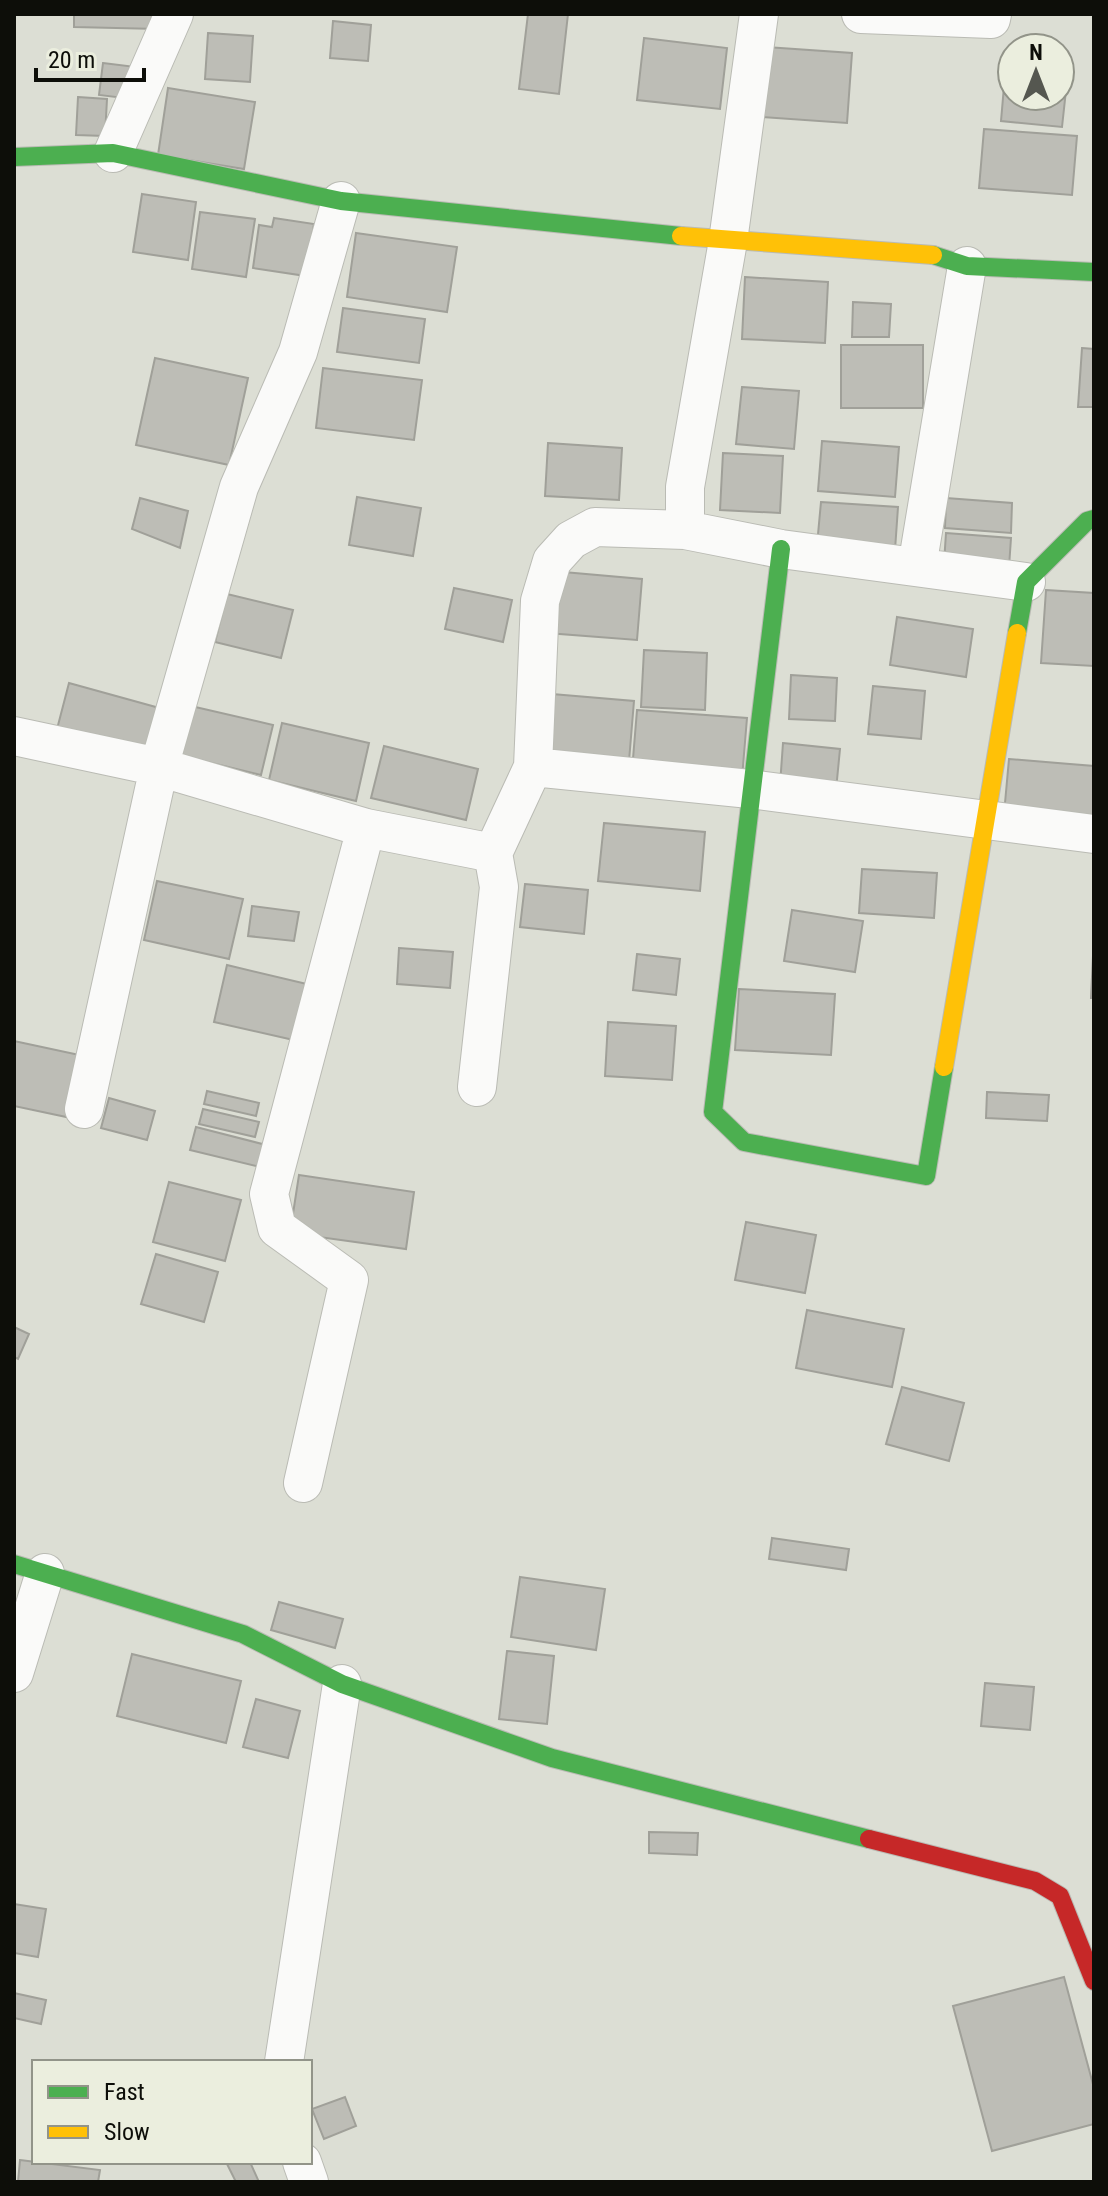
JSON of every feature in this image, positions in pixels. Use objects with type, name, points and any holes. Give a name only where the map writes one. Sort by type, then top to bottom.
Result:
[{"type":"street","points":[[113,153],[174,14]]},
{"type":"street","points":[[685,530],[685,487],[728,241],[759,14]]},
{"type":"street","points":[[861,14],[991,19],[992,14]]},
{"type":"street","points":[[14,157],[113,153],[341,201],[728,241],[942,256],[967,266],[1094,272]]},
{"type":"street","points":[[84,1109],[159,767],[239,487],[298,352],[341,201]]},
{"type":"street","points":[[917,567],[967,266]]},
{"type":"street","points":[[781,549],[713,1112],[744,1142],[926,1176],[1026,582],[1087,521],[1094,519]]},
{"type":"street","points":[[477,1087],[499,887],[493,853],[533,767],[540,601],[552,561],[571,540],[595,527],[685,530],[781,549],[1026,582]]},
{"type":"street","points":[[14,736],[159,767],[366,828],[493,853]]},
{"type":"street","points":[[533,767],[750,789],[1094,834]]},
{"type":"street","points":[[303,1483],[349,1280],[277,1228],[269,1194],[366,828]]},
{"type":"street","points":[[14,1673],[29,1568],[243,1634],[342,1684],[552,1758],[1035,1881],[1060,1896],[1094,1981]]},
{"type":"street","points":[[284,2060],[342,1684]]},
{"type":"building","points":[[74,14],[159,14],[158,29],[74,27]]},
{"type":"building","points":[[528,14],[568,14],[559,94],[519,89]]},
{"type":"building","points":[[333,21],[371,25],[368,61],[330,58]]},
{"type":"building","points":[[208,33],[253,36],[250,82],[205,79]]},
{"type":"building","points":[[644,38],[727,48],[720,109],[637,100]]},
{"type":"building","points":[[766,47],[852,53],[847,123],[761,117]]},
{"type":"building","points":[[103,63],[136,67],[132,99],[99,95]]},
{"type":"building","points":[[168,88],[255,102],[244,169],[158,155]]},
{"type":"building","points":[[78,97],[107,99],[105,136],[76,135]]},
{"type":"building","points":[[1002,112],[1064,112],[1062,127],[1001,121]]},
{"type":"building","points":[[984,129],[1077,136],[1072,195],[979,188]]},
{"type":"building","points":[[142,194],[196,202],[188,260],[133,252]]},
{"type":"building","points":[[200,212],[255,219],[246,277],[192,269]]},
{"type":"building","points":[[274,218],[314,224],[306,276],[253,268],[259,225],[272,227]]},
{"type":"building","points":[[356,233],[457,247],[447,312],[347,297]]},
{"type":"building","points":[[745,277],[828,282],[825,343],[742,339]]},
{"type":"building","points":[[853,302],[891,304],[889,337],[852,337]]},
{"type":"building","points":[[343,308],[425,319],[419,363],[337,352]]},
{"type":"building","points":[[841,345],[923,345],[923,408],[841,408]]},
{"type":"building","points":[[1082,348],[1094,349],[1094,407],[1078,407]]},
{"type":"building","points":[[155,358],[248,378],[229,465],[136,445]]},
{"type":"building","points":[[323,368],[422,380],[414,440],[316,428]]},
{"type":"building","points":[[742,387],[799,391],[794,449],[736,444]]},
{"type":"building","points":[[822,441],[899,447],[895,497],[818,491]]},
{"type":"building","points":[[548,443],[622,448],[619,500],[545,496]]},
{"type":"building","points":[[723,453],[783,456],[780,513],[720,510]]},
{"type":"building","points":[[357,497],[421,508],[413,556],[349,545]]},
{"type":"building","points":[[140,498],[188,511],[180,548],[132,529]]},
{"type":"building","points":[[946,498],[1012,503],[1011,533],[945,528]]},
{"type":"building","points":[[821,502],[898,507],[895,550],[817,545]]},
{"type":"building","points":[[946,533],[1011,538],[1009,567],[944,563]]},
{"type":"building","points":[[552,571],[642,579],[637,640],[547,633]]},
{"type":"building","points":[[454,588],[512,600],[503,642],[445,629]]},
{"type":"building","points":[[1046,590],[1094,593],[1094,666],[1041,663]]},
{"type":"building","points":[[227,594],[293,610],[281,658],[215,642]]},
{"type":"building","points":[[897,617],[973,629],[966,677],[890,665]]},
{"type":"building","points":[[644,650],[707,653],[705,710],[641,707]]},
{"type":"building","points":[[791,675],[837,678],[835,721],[789,719]]},
{"type":"building","points":[[69,683],[163,709],[150,758],[56,733]]},
{"type":"building","points":[[873,686],[925,691],[921,739],[868,734]]},
{"type":"building","points":[[552,694],[634,701],[629,761],[550,753]]},
{"type":"building","points":[[191,706],[273,725],[261,775],[179,755]]},
{"type":"building","points":[[637,710],[747,718],[742,778],[632,771]]},
{"type":"building","points":[[282,723],[369,743],[356,801],[269,780]]},
{"type":"building","points":[[783,743],[840,749],[836,790],[780,785]]},
{"type":"building","points":[[384,746],[478,769],[466,820],[371,798]]},
{"type":"building","points":[[1009,759],[1094,766],[1094,822],[1004,814]]},
{"type":"building","points":[[604,823],[705,832],[700,891],[598,881]]},
{"type":"building","points":[[862,869],[937,873],[934,918],[859,913]]},
{"type":"building","points":[[157,881],[243,899],[229,959],[144,940]]},
{"type":"building","points":[[525,884],[588,890],[584,934],[520,927]]},
{"type":"building","points":[[252,906],[299,912],[294,941],[248,936]]},
{"type":"building","points":[[792,910],[863,921],[855,972],[784,961]]},
{"type":"building","points":[[1094,935],[1094,998],[1091,998]]},
{"type":"building","points":[[399,948],[453,952],[450,988],[397,984]]},
{"type":"building","points":[[637,954],[680,959],[676,995],[633,990]]},
{"type":"building","points":[[227,965],[311,985],[298,1041],[214,1022]]},
{"type":"building","points":[[739,989],[835,994],[831,1055],[735,1050]]},
{"type":"building","points":[[608,1022],[676,1026],[672,1080],[605,1076]]},
{"type":"building","points":[[14,1041],[84,1056],[71,1118],[14,1106]]},
{"type":"building","points":[[207,1091],[259,1103],[256,1116],[204,1104]]},
{"type":"building","points":[[987,1092],[1049,1095],[1047,1121],[986,1118]]},
{"type":"building","points":[[109,1098],[155,1111],[147,1140],[101,1128]]},
{"type":"building","points":[[203,1109],[259,1122],[255,1137],[199,1124]]},
{"type":"building","points":[[196,1127],[270,1146],[264,1168],[190,1150]]},
{"type":"building","points":[[299,1175],[414,1192],[406,1249],[290,1233]]},
{"type":"building","points":[[169,1182],[241,1200],[225,1261],[153,1242]]},
{"type":"building","points":[[746,1222],[816,1235],[805,1293],[735,1280]]},
{"type":"building","points":[[156,1254],[218,1272],[204,1322],[141,1304]]},
{"type":"building","points":[[807,1310],[904,1329],[892,1387],[796,1368]]},
{"type":"building","points":[[14,1327],[29,1334],[18,1359],[14,1357]]},
{"type":"building","points":[[902,1387],[964,1403],[949,1461],[886,1444]]},
{"type":"building","points":[[772,1538],[849,1549],[846,1570],[769,1559]]},
{"type":"building","points":[[520,1577],[605,1589],[596,1650],[511,1637]]},
{"type":"building","points":[[279,1602],[343,1619],[335,1648],[271,1630]]},
{"type":"building","points":[[507,1651],[554,1656],[547,1724],[499,1719]]},
{"type":"building","points":[[132,1654],[241,1681],[226,1743],[117,1716]]},
{"type":"building","points":[[985,1683],[1034,1687],[1030,1730],[981,1726]]},
{"type":"building","points":[[256,1699],[300,1711],[288,1758],[243,1747]]},
{"type":"building","points":[[649,1832],[698,1833],[697,1855],[649,1853]]},
{"type":"building","points":[[14,1904],[46,1909],[38,1957],[14,1953]]},
{"type":"building","points":[[1064,1977],[1094,2088],[1094,2124],[992,2151],[953,2006]]},
{"type":"building","points":[[14,1993],[46,2000],[41,2024],[14,2018]]},
{"type":"building","points":[[345,2097],[356,2126],[324,2139],[312,2109]]},
{"type":"building","points":[[20,2160],[32,2164],[100,2170],[98,2182],[18,2182]]},
{"type":"building","points":[[227,2164],[251,2164],[259,2182],[236,2182]]},
{"type":"traffic: fast","points":[[14,157],[113,153],[341,201],[681,236]]},
{"type":"traffic: fast","points":[[933,255],[967,266],[1094,272]]},
{"type":"traffic: fast","points":[[1017,633],[1026,582],[1087,521],[1094,519]]},
{"type":"traffic: fast","points":[[781,549],[713,1112],[744,1142],[926,1176],[944,1067]]},
{"type":"traffic: fast","points":[[14,1564],[243,1634],[342,1684],[552,1758],[869,1839]]},
{"type":"traffic: slow","points":[[681,236],[933,255]]},
{"type":"traffic: slow","points":[[944,1067],[1017,633]]},
{"type":"traffic: jam","points":[[869,1839],[1035,1881],[1060,1896],[1094,1981]]}]
